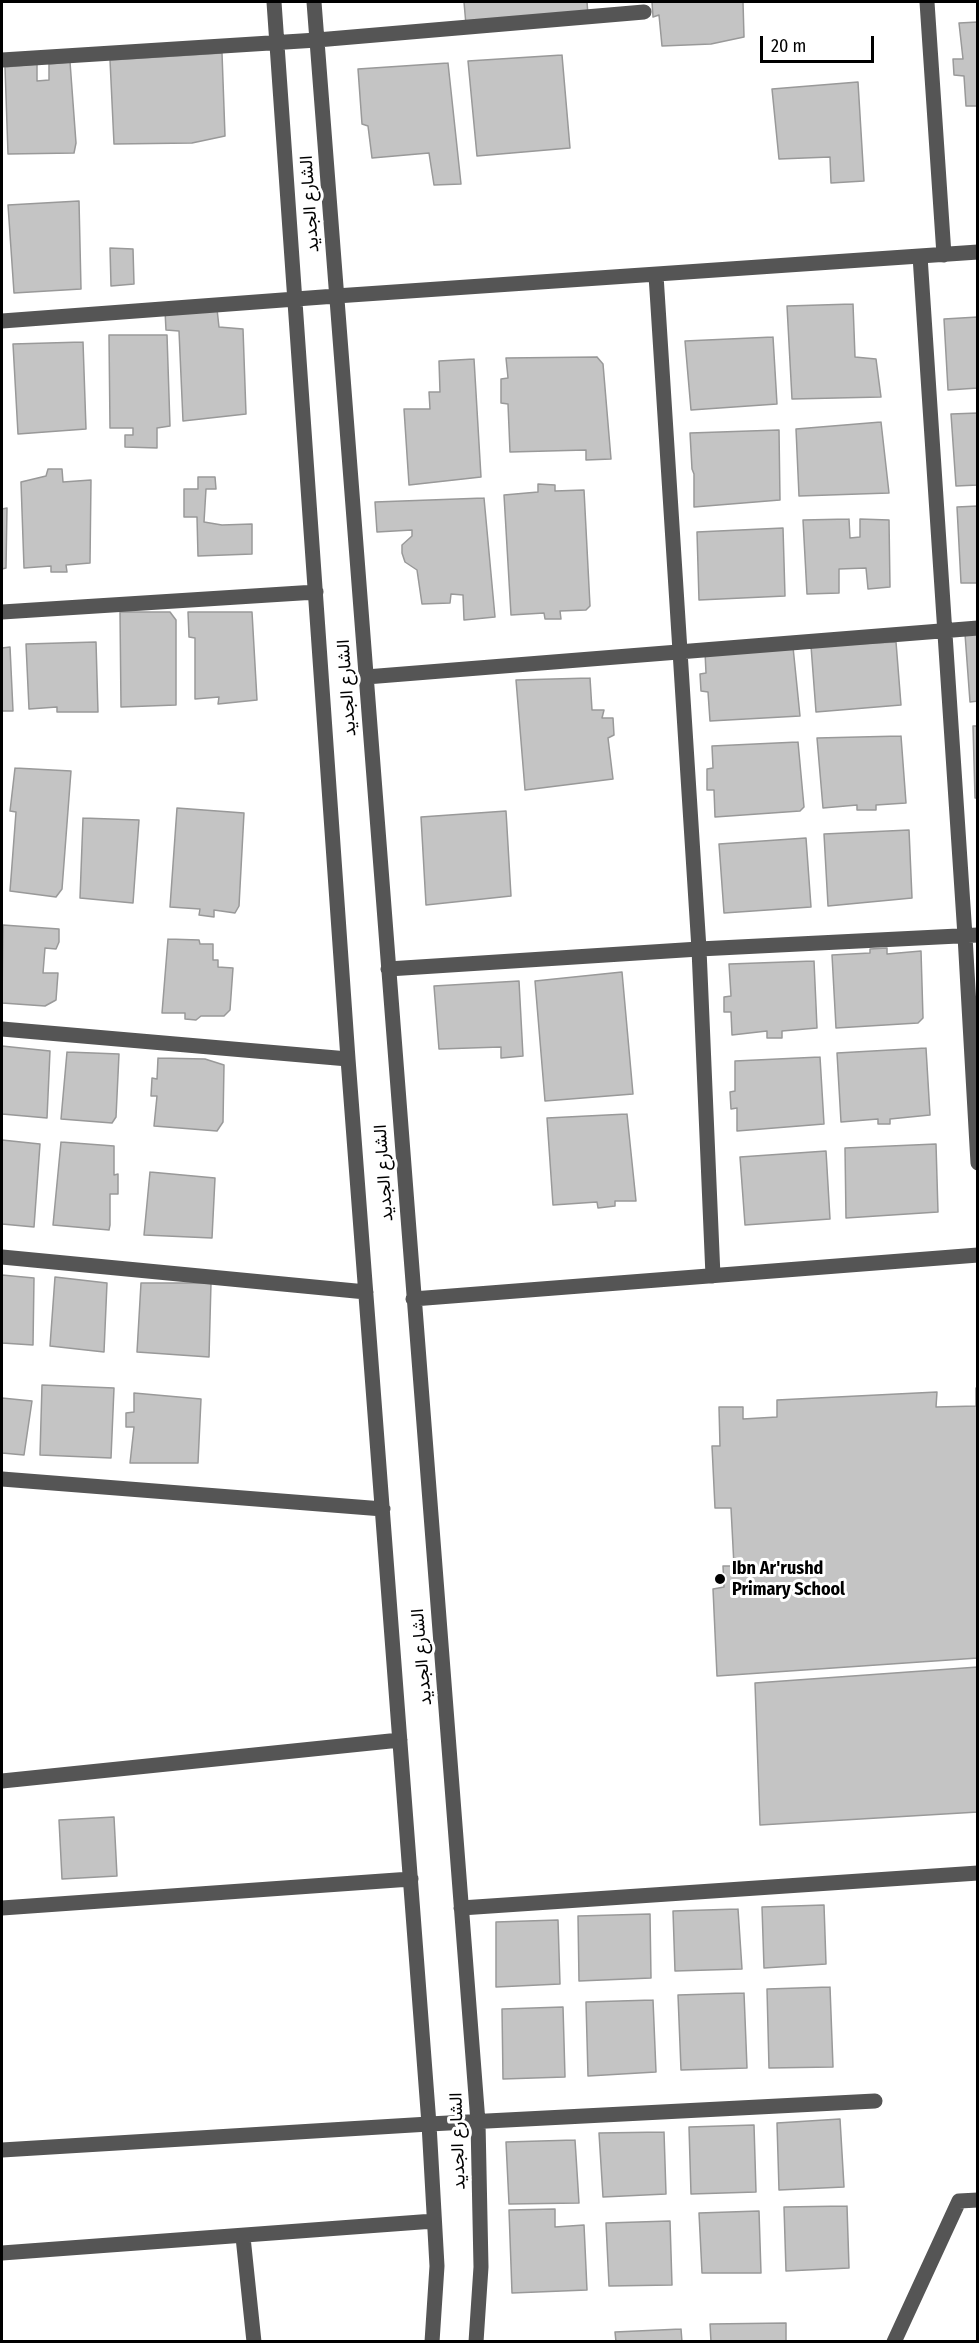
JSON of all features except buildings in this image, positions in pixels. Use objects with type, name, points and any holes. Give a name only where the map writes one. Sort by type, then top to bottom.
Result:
[{"type":"street","name":"الشارع الجديد","points":[[273,2],[348,1059],[429,2124],[437,2266],[432,2342]]},
{"type":"street","name":"الشارع الجديد","points":[[314,2],[478,2122],[481,2267],[476,2342]]},
{"type":"street","points":[[927,2],[945,255]]},
{"type":"street","points":[[2,60],[317,40],[644,12]]},
{"type":"street","points":[[2,321],[978,252]]},
{"type":"street","points":[[920,256],[943,630],[971,936],[978,1163]]},
{"type":"street","points":[[656,275],[699,949],[713,1276]]},
{"type":"street","points":[[2,612],[316,592]]},
{"type":"street","points":[[366,677],[978,628]]},
{"type":"street","points":[[388,969],[699,949],[971,936]]},
{"type":"street","points":[[2,1029],[348,1059]]},
{"type":"street","points":[[413,1299],[978,1255]]},
{"type":"street","points":[[2,1257],[366,1292]]},
{"type":"street","points":[[2,1479],[383,1509]]},
{"type":"street","points":[[2,1781],[400,1740]]},
{"type":"street","points":[[461,1908],[978,1874]]},
{"type":"street","points":[[2,1908],[411,1879]]},
{"type":"street","points":[[2,2150],[429,2124],[875,2102]]},
{"type":"street","points":[[894,2342],[959,2201],[978,2200]]},
{"type":"street","points":[[2,2253],[434,2222]]},
{"type":"street","points":[[243,2237],[254,2342]]},
{"type":"place","name":"Ibn Ar'rushd Primary School","points":[[720,1579]]}]
